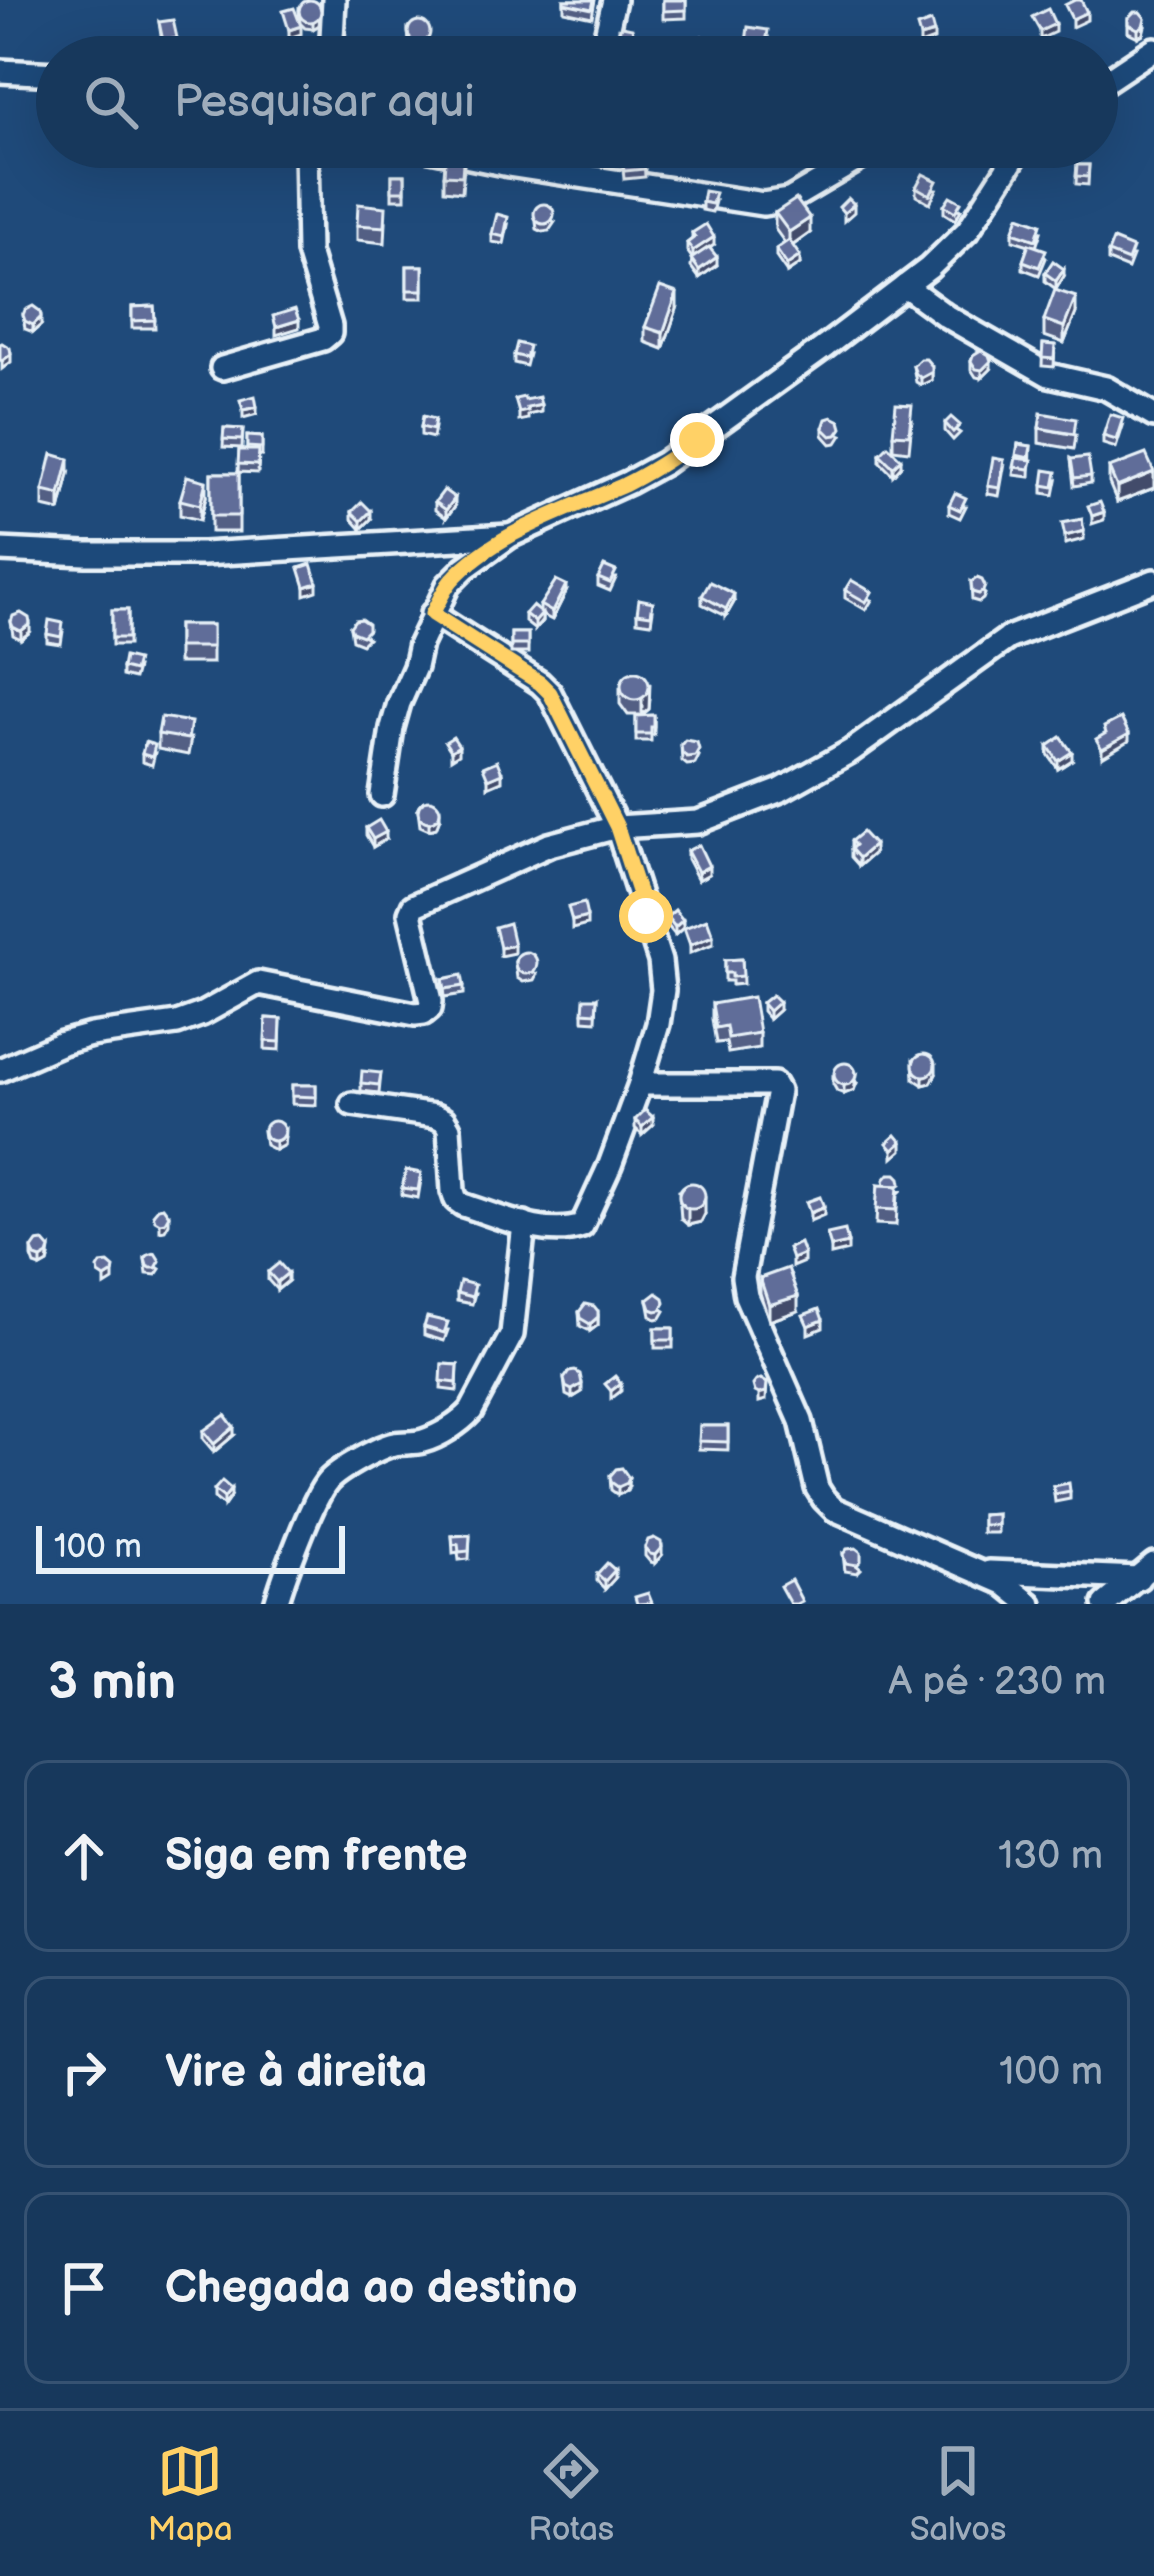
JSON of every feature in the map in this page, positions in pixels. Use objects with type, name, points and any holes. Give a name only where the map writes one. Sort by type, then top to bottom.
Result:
[{"type":"street","points":[[332,36],[334,0]]},
{"type":"street","points":[[606,36],[614,0]]},
{"type":"street","points":[[1118,74],[1154,49]]},
{"type":"street","points":[[0,71],[36,73]]},
{"type":"street","points":[[222,368],[330,333],[308,251],[307,168]]},
{"type":"street","points":[[536,168],[763,204],[789,200],[843,168]]},
{"type":"street","points":[[575,175],[576,168]]},
{"type":"street","points":[[382,795],[392,728],[432,614],[456,576],[510,536],[664,463],[905,286],[968,230],[1008,168]]},
{"type":"street","points":[[905,286],[946,316],[1049,374],[1106,388],[1154,416]]},
{"type":"street","points":[[0,550],[203,554],[510,536]]},
{"type":"street","points":[[0,1070],[91,1034],[177,1023],[258,983],[424,1013],[431,1001],[410,913],[413,906],[520,856],[617,827],[698,822],[782,790],[851,751],[1008,638],[1154,581]]},
{"type":"street","points":[[352,1104],[444,1120],[449,1128],[453,1191],[463,1205],[559,1232],[582,1226],[610,1165],[658,1024],[663,991],[660,961],[617,827],[550,693],[432,614]]},
{"type":"street","points":[[640,1084],[774,1084],[778,1090],[743,1277],[746,1295],[801,1421],[818,1488],[834,1509],[982,1572],[1030,1604]]},
{"type":"street","points":[[277,1604],[316,1502],[333,1476],[391,1444],[429,1439],[471,1412],[512,1334],[524,1224]]},
{"type":"street","points":[[982,1572],[1146,1571]]},
{"type":"street","points":[[1106,1604],[1146,1571]]},
{"type":"building","points":[[310,0],[321,11],[310,22],[299,11]]},
{"type":"building","points":[[564,0],[594,0],[592,9]]},
{"type":"building","points":[[663,0],[686,0],[686,10],[663,11]]},
{"type":"building","points":[[1081,0],[1087,12],[1072,19],[1065,5]]},
{"type":"building","points":[[294,8],[301,26],[289,30],[283,11]]},
{"type":"building","points":[[1048,9],[1055,24],[1040,31],[1032,17]]},
{"type":"building","points":[[1134,12],[1145,18],[1138,29],[1128,24]]},
{"type":"building","points":[[173,20],[177,36],[162,36],[159,22]]},
{"type":"building","points":[[419,21],[426,25],[428,36],[408,32]]},
{"type":"building","points":[[931,22],[934,33],[920,36],[917,27]]},
{"type":"building","points":[[748,27],[768,30],[767,36],[747,36]]},
{"type":"building","points":[[632,28],[634,36],[619,36],[619,30]]},
{"type":"building","points":[[445,168],[463,168],[462,176],[444,175]]},
{"type":"building","points":[[1077,168],[1089,168],[1088,177],[1076,176]]},
{"type":"building","points":[[923,174],[937,181],[930,195],[916,187]]},
{"type":"building","points":[[392,175],[405,175],[405,191],[392,191]]},
{"type":"building","points":[[704,191],[715,193],[712,204],[702,202]]},
{"type":"building","points":[[950,196],[961,202],[955,212],[944,205]]},
{"type":"building","points":[[848,198],[854,204],[844,213],[839,207]]},
{"type":"building","points":[[796,199],[810,218],[789,232],[775,213]]},
{"type":"building","points":[[358,204],[386,207],[385,227],[357,225]]},
{"type":"building","points":[[544,204],[554,214],[544,224],[534,214]]},
{"type":"building","points":[[497,214],[508,217],[504,237],[492,234]]},
{"type":"building","points":[[1019,216],[1041,224],[1036,240],[1013,232]]},
{"type":"building","points":[[706,224],[714,237],[693,251],[687,243]]},
{"type":"building","points":[[789,240],[800,256],[787,265],[776,249]]},
{"type":"building","points":[[1113,240],[1133,248],[1128,261],[1108,253]]},
{"type":"building","points":[[1029,244],[1046,250],[1039,267],[1023,261]]},
{"type":"building","points":[[709,247],[717,257],[699,270],[691,259]]},
{"type":"building","points":[[1053,261],[1064,269],[1056,281],[1045,273]]},
{"type":"building","points":[[407,266],[423,266],[423,290],[407,290]]},
{"type":"building","points":[[660,287],[677,293],[663,333],[645,327]]},
{"type":"building","points":[[1055,290],[1076,297],[1064,327],[1044,320]]},
{"type":"building","points":[[33,306],[41,317],[33,325],[23,315]]},
{"type":"building","points":[[154,306],[155,320],[132,321],[132,307]]},
{"type":"building","points":[[295,309],[299,320],[276,327],[273,316]]},
{"type":"building","points":[[517,343],[529,346],[526,358],[514,355]]},
{"type":"building","points":[[0,344],[11,354],[2,361]]},
{"type":"building","points":[[1043,344],[1055,345],[1054,359],[1042,358]]},
{"type":"building","points":[[981,350],[991,361],[982,370],[971,361]]},
{"type":"building","points":[[920,359],[932,366],[932,372],[921,378],[913,366]]},
{"type":"building","points":[[255,396],[257,407],[243,410],[240,400]]},
{"type":"building","points":[[539,397],[541,405],[519,413],[515,399]]},
{"type":"building","points":[[896,404],[912,405],[909,435],[893,434]]},
{"type":"building","points":[[1041,413],[1076,419],[1074,434],[1039,428]]},
{"type":"building","points":[[1110,414],[1123,418],[1116,440],[1103,436]]},
{"type":"building","points":[[423,416],[435,419],[433,430],[421,427]]},
{"type":"building","points":[[832,417],[842,428],[831,436],[823,428]]},
{"type":"building","points":[[951,417],[960,425],[953,432],[945,423]]},
{"type":"building","points":[[224,428],[243,429],[242,440],[223,439]]},
{"type":"building","points":[[247,436],[262,437],[262,448],[247,447]]},
{"type":"building","points":[[1018,444],[1031,446],[1029,458],[1016,455]]},
{"type":"building","points":[[888,446],[901,459],[893,467],[880,454]]},
{"type":"building","points":[[239,450],[259,450],[258,465],[238,464]]},
{"type":"building","points":[[52,454],[69,459],[60,495],[43,491]]},
{"type":"building","points":[[1146,454],[1154,472],[1117,487],[1109,468]]},
{"type":"building","points":[[1088,457],[1091,476],[1074,478],[1071,459]]},
{"type":"building","points":[[993,458],[1004,460],[999,488],[988,486]]},
{"type":"building","points":[[1016,458],[1032,460],[1030,469],[1014,467]]},
{"type":"building","points":[[1045,470],[1057,472],[1054,487],[1043,485]]},
{"type":"building","points":[[211,473],[239,473],[239,516],[211,516]]},
{"type":"building","points":[[187,476],[206,481],[200,505],[180,500]]},
{"type":"building","points":[[444,490],[455,498],[446,510],[435,502]]},
{"type":"building","points":[[955,493],[966,498],[960,510],[949,505]]},
{"type":"building","points":[[362,502],[371,511],[361,521],[352,512]]},
{"type":"building","points":[[1100,502],[1104,512],[1092,516],[1088,506]]},
{"type":"building","points":[[1082,519],[1084,531],[1065,536],[1062,523]]},
{"type":"building","points":[[311,564],[317,583],[305,587],[299,568]]},
{"type":"building","points":[[604,566],[616,571],[610,583],[598,578]]},
{"type":"building","points":[[977,578],[985,586],[979,594],[972,592],[971,582]]},
{"type":"building","points":[[556,580],[566,585],[552,612],[540,605]]},
{"type":"building","points":[[851,580],[872,592],[866,602],[845,590]]},
{"type":"building","points":[[710,582],[734,594],[726,609],[702,596]]},
{"type":"building","points":[[639,599],[653,602],[651,615],[637,613]]},
{"type":"building","points":[[532,606],[542,614],[535,622],[525,614]]},
{"type":"building","points":[[112,610],[128,610],[128,638],[112,638]]},
{"type":"building","points":[[21,613],[30,624],[21,631],[11,622]]},
{"type":"building","points":[[361,619],[368,624],[362,636],[350,627]]},
{"type":"building","points":[[49,620],[63,623],[61,637],[47,634]]},
{"type":"building","points":[[178,625],[212,625],[212,647],[178,647]]},
{"type":"building","points":[[511,633],[528,633],[528,645],[511,645]]},
{"type":"building","points":[[124,657],[137,660],[134,671],[122,668]]},
{"type":"building","points":[[635,672],[645,676],[649,686],[645,696],[635,700],[625,696],[621,686],[625,676]]},
{"type":"building","points":[[654,715],[651,734],[636,734],[636,716]]},
{"type":"building","points":[[161,717],[191,722],[188,739],[158,734]]},
{"type":"building","points":[[1121,718],[1129,734],[1102,749],[1096,739],[1106,733],[1104,727]]},
{"type":"building","points":[[453,737],[459,746],[451,751],[445,742]]},
{"type":"building","points":[[1061,737],[1072,752],[1058,761],[1048,746]]},
{"type":"building","points":[[685,740],[697,742],[695,756],[682,753]]},
{"type":"building","points":[[145,742],[155,745],[152,757],[142,754]]},
{"type":"building","points":[[497,761],[502,773],[488,779],[483,767]]},
{"type":"building","points":[[429,800],[440,811],[429,822],[418,811]]},
{"type":"building","points":[[379,820],[386,832],[373,839],[366,828]]},
{"type":"building","points":[[862,832],[874,845],[859,858],[851,841]]},
{"type":"building","points":[[699,845],[709,866],[698,872],[687,851]]},
{"type":"building","points":[[584,903],[587,917],[572,921],[568,907]]},
{"type":"building","points":[[675,910],[683,920],[675,927],[667,917]]},
{"type":"building","points":[[707,919],[713,936],[690,945],[684,928]]},
{"type":"building","points":[[509,923],[514,945],[500,948],[495,927]]},
{"type":"building","points":[[526,952],[537,963],[526,974],[515,963]]},
{"type":"building","points":[[742,959],[743,976],[725,973],[725,960]]},
{"type":"building","points":[[462,975],[464,986],[445,989],[443,979]]},
{"type":"building","points":[[772,995],[779,1002],[769,1011],[762,1003]]},
{"type":"building","points":[[753,997],[759,1033],[728,1038],[726,1026],[716,1028],[712,1004]]},
{"type":"building","points":[[584,998],[597,998],[596,1013],[583,1012]]},
{"type":"building","points":[[266,1018],[281,1019],[280,1042],[265,1041]]},
{"type":"building","points":[[924,1054],[935,1065],[924,1076],[913,1065]]},
{"type":"building","points":[[845,1063],[856,1074],[845,1085],[834,1074]]},
{"type":"building","points":[[362,1071],[381,1073],[379,1085],[361,1083]]},
{"type":"building","points":[[292,1085],[316,1085],[316,1097],[292,1096]]},
{"type":"building","points":[[645,1110],[653,1117],[642,1127],[635,1120]]},
{"type":"building","points":[[274,1121],[284,1131],[274,1141],[264,1131]]},
{"type":"building","points":[[896,1135],[902,1142],[893,1150],[887,1143]]},
{"type":"building","points":[[406,1170],[421,1173],[418,1190],[402,1188]]},
{"type":"building","points":[[889,1174],[896,1174],[901,1184],[885,1185]]},
{"type":"building","points":[[692,1183],[705,1196],[692,1209],[679,1196]]},
{"type":"building","points":[[878,1185],[898,1186],[896,1210],[876,1209]]},
{"type":"building","points":[[820,1197],[824,1207],[810,1213],[806,1202]]},
{"type":"building","points":[[163,1207],[169,1215],[160,1223],[153,1214]]},
{"type":"building","points":[[845,1230],[848,1243],[831,1247],[827,1234]]},
{"type":"building","points":[[43,1241],[50,1249],[41,1259],[32,1249]]},
{"type":"building","points":[[800,1243],[804,1254],[792,1259],[788,1248]]},
{"type":"building","points":[[155,1253],[160,1261],[151,1268],[145,1259]]},
{"type":"building","points":[[108,1263],[113,1273],[105,1278],[98,1269]]},
{"type":"building","points":[[279,1263],[288,1273],[277,1282],[268,1272]]},
{"type":"building","points":[[788,1268],[798,1296],[769,1305],[760,1278]]},
{"type":"building","points":[[460,1281],[475,1285],[472,1297],[457,1293]]},
{"type":"building","points":[[657,1293],[665,1303],[656,1311],[648,1300]]},
{"type":"building","points":[[585,1304],[598,1311],[590,1324],[580,1318]]},
{"type":"building","points":[[819,1309],[823,1320],[808,1326],[803,1315]]},
{"type":"building","points":[[427,1317],[448,1322],[444,1333],[424,1327]]},
{"type":"building","points":[[655,1328],[673,1328],[673,1340],[655,1340]]},
{"type":"building","points":[[442,1364],[458,1365],[457,1383],[441,1381]]},
{"type":"building","points":[[575,1371],[582,1384],[572,1390],[564,1379]]},
{"type":"building","points":[[615,1376],[621,1383],[611,1391],[605,1384]]},
{"type":"building","points":[[761,1379],[767,1383],[766,1392],[759,1394],[753,1385]]},
{"type":"building","points":[[225,1415],[234,1427],[214,1444],[203,1431]]},
{"type":"building","points":[[700,1426],[728,1426],[728,1442],[699,1441]]},
{"type":"building","points":[[622,1468],[629,1478],[618,1487],[610,1476]]},
{"type":"building","points":[[222,1481],[231,1489],[224,1498],[214,1490]]},
{"type":"building","points":[[1069,1483],[1070,1491],[1055,1494],[1053,1486]]},
{"type":"building","points":[[997,1514],[997,1525],[982,1525],[982,1515]]},
{"type":"building","points":[[470,1535],[469,1551],[459,1552],[452,1536]]},
{"type":"building","points":[[654,1538],[662,1547],[655,1555],[645,1548]]},
{"type":"building","points":[[856,1548],[861,1561],[845,1563],[843,1554]]},
{"type":"building","points":[[607,1563],[615,1570],[605,1581],[597,1574]]},
{"type":"building","points":[[791,1580],[802,1601],[796,1604],[790,1604],[780,1586]]},
{"type":"building","points":[[648,1593],[652,1603],[637,1604],[635,1597]]},
{"type":"route","points":[[646,916],[617,827],[550,693],[432,614],[448,585],[510,536],[629,482],[697,440]]}]
